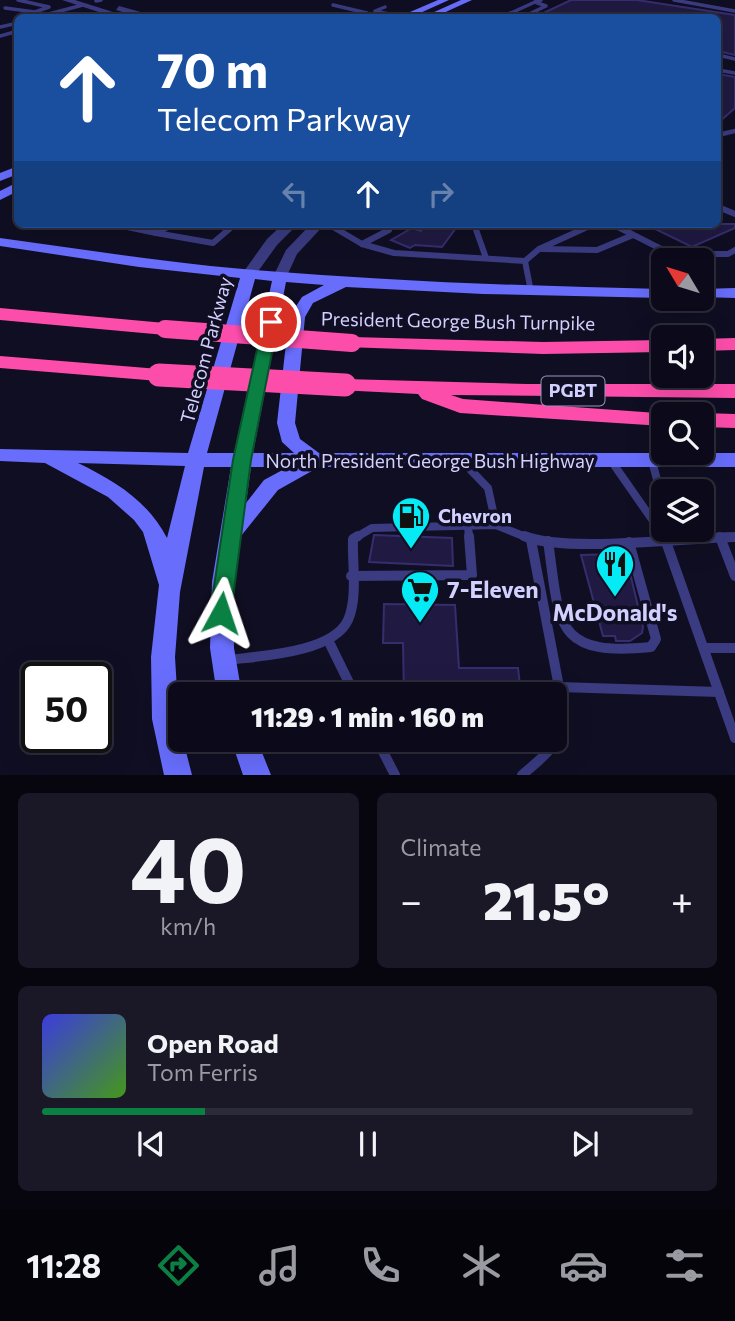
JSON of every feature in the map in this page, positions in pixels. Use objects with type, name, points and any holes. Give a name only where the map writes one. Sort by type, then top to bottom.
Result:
[{"type":"highway","name":"President George Bush Turnpike","points":[[0,314],[352,343],[544,348],[651,346]]},
{"type":"highway","points":[[714,345],[735,344]]},
{"type":"highway","name":"PGBT","points":[[0,362],[159,375],[411,388],[735,391]]},
{"type":"highway","points":[[411,388],[460,406],[651,418]]},
{"type":"highway","points":[[714,420],[735,421]]},
{"type":"main road","points":[[410,14],[445,0]]},
{"type":"main road","points":[[435,14],[468,0]]},
{"type":"main road","points":[[4,241],[184,268],[343,283],[531,293],[651,293]]},
{"type":"main road","name":"Telecom Parkway","points":[[169,589],[185,501],[249,274]]},
{"type":"main road","points":[[228,682],[221,613],[242,460],[280,277]]},
{"type":"main road","points":[[232,535],[250,508],[271,485],[315,460],[292,442],[286,423],[298,309],[309,300],[343,283]]},
{"type":"main road","points":[[714,293],[735,293]]},
{"type":"main road","name":"North President George Bush Highway","points":[[0,455],[198,460],[651,461]]},
{"type":"main road","points":[[41,456],[83,472],[118,494],[139,515],[158,541],[169,589],[162,672],[178,775]]},
{"type":"main road","name":"North President George Bush Highway","points":[[714,460],[735,460]]},
{"type":"main road","points":[[248,752],[257,775]]},
{"type":"street","points":[[66,0],[93,2],[137,14]]},
{"type":"street","points":[[93,2],[119,14]]},
{"type":"street","name":"Telecom Parkway","points":[[249,274],[272,242],[286,228]]},
{"type":"street","points":[[280,277],[291,253],[314,228]]},
{"type":"lane","points":[[18,0],[49,7],[35,12]]},
{"type":"lane","points":[[674,0],[735,11]]},
{"type":"lane","points":[[510,13],[538,1],[547,4],[529,14]]},
{"type":"lane","points":[[51,14],[93,2]]},
{"type":"lane","points":[[333,5],[367,13]]},
{"type":"lane","points":[[356,6],[388,14]]},
{"type":"lane","points":[[364,14],[384,7]]},
{"type":"lane","points":[[5,8],[44,14]]},
{"type":"lane","points":[[440,12],[449,14]]},
{"type":"lane","points":[[510,13],[515,14]]},
{"type":"lane","points":[[132,228],[214,243],[231,228]]},
{"type":"lane","points":[[156,233],[165,228]]},
{"type":"lane","points":[[335,228],[362,244],[394,253],[525,261],[539,249],[585,228]]},
{"type":"lane","points":[[475,228],[486,258]]},
{"type":"lane","points":[[621,228],[671,254],[728,254],[735,250]]},
{"type":"lane","points":[[362,244],[389,230]]},
{"type":"lane","points":[[539,249],[597,250],[633,236]]},
{"type":"lane","points":[[525,261],[531,293]]},
{"type":"lane","points":[[461,460],[487,483],[495,502],[496,525]]},
{"type":"lane","points":[[612,462],[651,514]]},
{"type":"lane","points":[[224,660],[307,648],[328,640],[341,631],[349,619],[353,539],[372,528],[496,525],[508,527],[531,540],[629,541],[651,538]]},
{"type":"lane","points":[[351,576],[472,575],[468,526]]},
{"type":"lane","points":[[714,537],[735,537]]},
{"type":"lane","points":[[720,537],[735,576]]},
{"type":"lane","points":[[531,540],[558,682]]},
{"type":"lane","points":[[548,541],[559,611],[563,627],[570,638],[600,649],[652,647],[656,639],[629,541]]},
{"type":"lane","points":[[670,542],[735,738]]},
{"type":"lane","points":[[328,640],[349,682]]},
{"type":"lane","points":[[706,648],[735,648]]},
{"type":"lane","points":[[567,687],[719,692]]},
{"type":"lane","points":[[383,752],[395,775]]},
{"type":"lane","points":[[522,775],[549,752]]},
{"type":"building","points":[[571,0],[637,0],[735,15],[735,55],[721,52],[721,14],[541,14]]},
{"type":"building","points":[[721,75],[735,77],[735,108],[721,120]]},
{"type":"building","points":[[721,224],[735,224],[735,228],[692,247],[653,228],[721,228]]},
{"type":"building","points":[[412,228],[421,231],[422,228],[456,228],[442,247],[415,245],[410,248],[391,240]]},
{"type":"building","name":"Chevron","points":[[374,535],[452,538],[453,566],[369,562]]},
{"type":"building","name":"McDonald's","points":[[617,554],[623,573],[630,573],[643,627],[642,633],[630,641],[616,641],[615,636],[603,636],[581,555]]},
{"type":"building","points":[[384,604],[455,605],[459,668],[518,668],[520,682],[404,682],[403,643],[383,643]]},
{"type":"place","name":"Chevron","points":[[411,550]]},
{"type":"place","name":"McDonald's","points":[[615,598]]},
{"type":"place","name":"7-Eleven","points":[[420,624]]},
{"type":"route","points":[[221,613],[223,582],[242,460],[271,322]]}]
